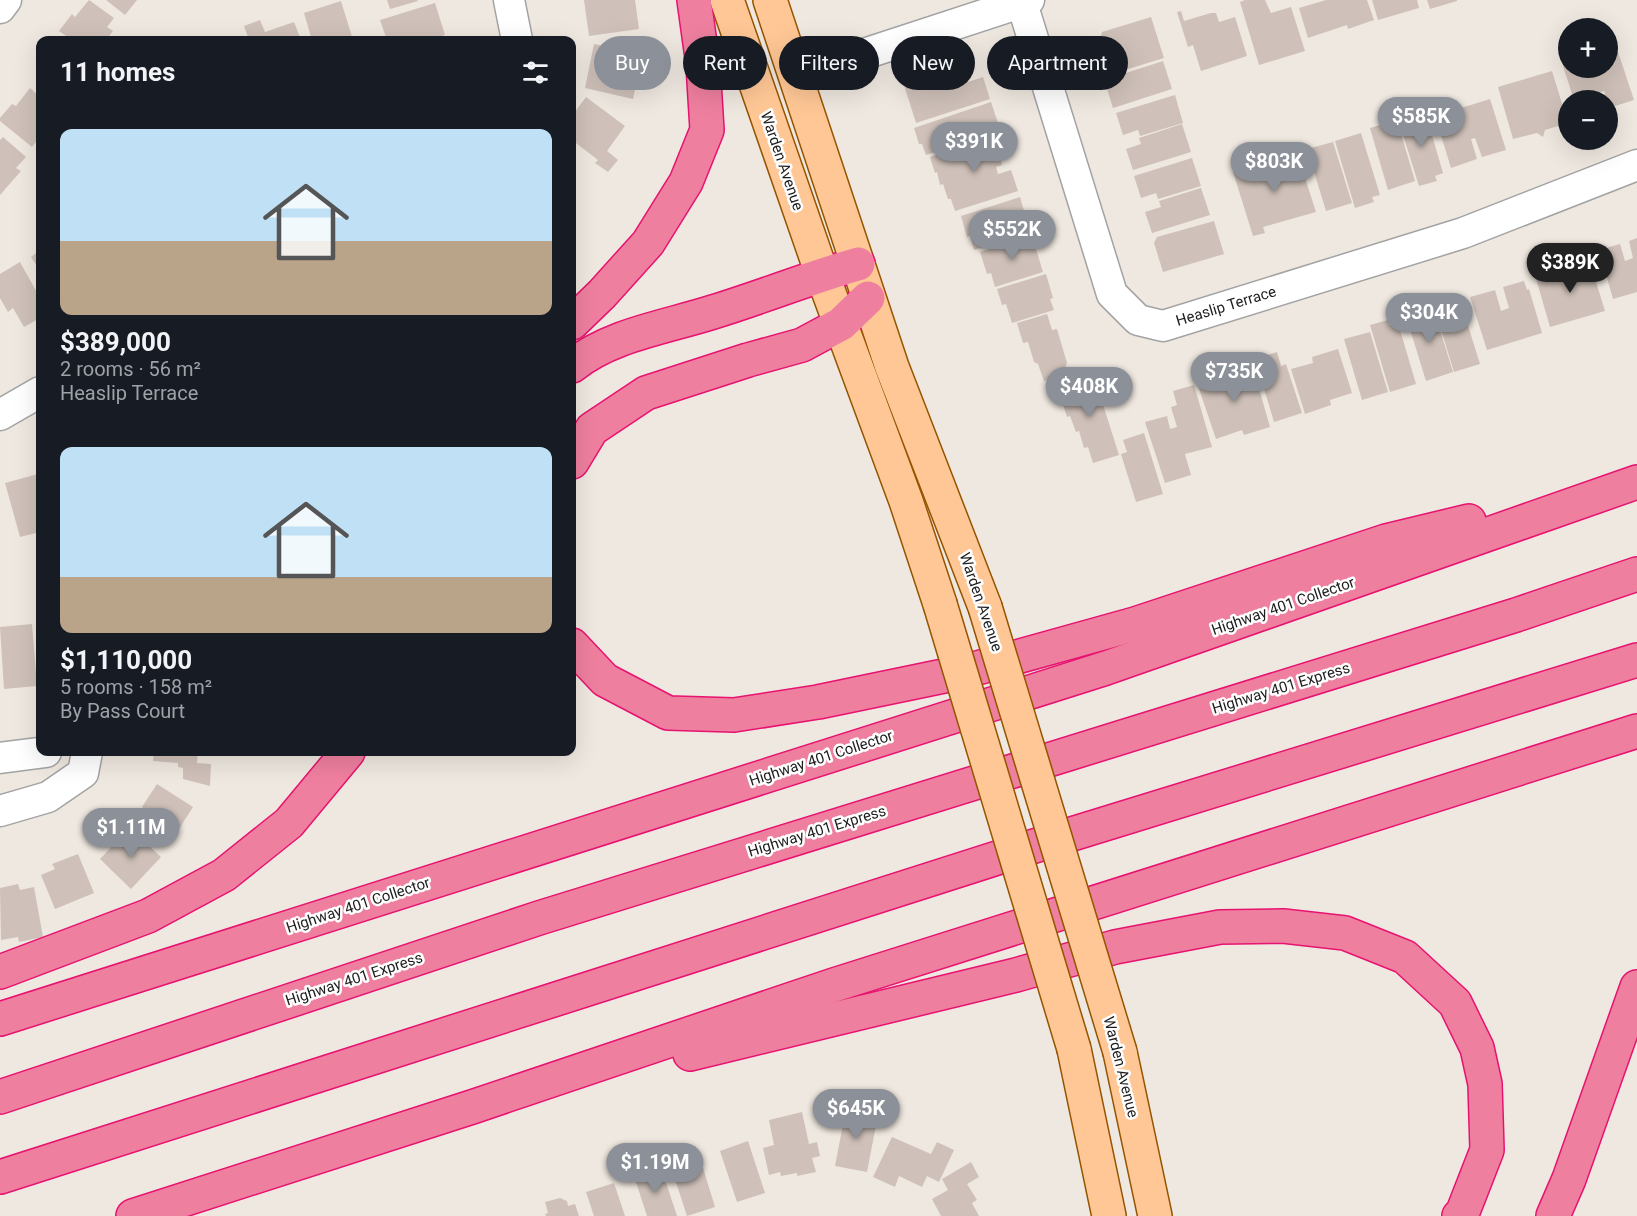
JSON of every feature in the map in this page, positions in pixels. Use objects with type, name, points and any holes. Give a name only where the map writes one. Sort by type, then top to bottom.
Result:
[{"type":"highway","points":[[576,319],[648,243],[686,182],[707,130],[704,65],[694,0]]},
{"type":"highway","points":[[576,363],[584,356],[622,340],[858,264]]},
{"type":"highway","points":[[576,455],[592,429],[646,393],[802,345],[841,324],[868,298]]},
{"type":"highway","points":[[576,649],[605,680],[668,713],[735,715],[818,702],[963,672],[1135,624],[1386,541],[1637,481]]},
{"type":"highway","name":"Highway 401 Collector","points":[[0,1019],[1106,668],[1637,481]]},
{"type":"highway","name":"Highway 401 Express","points":[[0,1097],[539,918],[1504,619],[1637,574]]},
{"type":"highway","points":[[0,1177],[992,859],[1630,663]]},
{"type":"highway","points":[[134,1216],[472,1107],[834,985],[1637,731]]},
{"type":"highway","points":[[0,972],[148,915],[224,875],[289,823],[345,756]]},
{"type":"highway","points":[[472,1107],[1016,975],[1115,947],[1220,927],[1283,926],[1345,933],[1405,957],[1455,1003],[1477,1048],[1485,1084],[1487,1150],[1462,1214],[1459,1216]]},
{"type":"highway","points":[[1552,1216],[1569,1179],[1637,987]]},
{"type":"highway","points":[[1541,1216],[1569,1179]]},
{"type":"main road","name":"Warden Avenue","points":[[727,0],[859,379],[906,501],[940,604],[1074,1049],[1110,1216]]},
{"type":"main road","name":"Warden Avenue","points":[[770,0],[892,367],[985,607],[1120,1052],[1155,1216]]},
{"type":"street","points":[[0,8],[6,0]]},
{"type":"street","points":[[509,0],[516,36]]},
{"type":"street","points":[[879,49],[1024,1]]},
{"type":"street","name":"Heaslip Terrace","points":[[1024,1],[1112,294],[1138,320],[1163,326],[1463,233],[1637,165]]},
{"type":"street","points":[[0,414],[36,394]]},
{"type":"street","points":[[0,758],[36,753]]},
{"type":"street","points":[[0,811],[48,797],[83,773],[86,756]]},
{"type":"building","points":[[89,0],[114,18],[107,27],[113,31],[109,36],[66,36],[59,31],[72,14],[75,17]]},
{"type":"building","points":[[106,0],[137,0],[125,15]]},
{"type":"building","points":[[387,0],[417,0],[418,1],[390,9]]},
{"type":"building","points":[[584,0],[635,0],[639,29],[589,36]]},
{"type":"building","points":[[1265,0],[1271,13],[1291,7],[1305,51],[1259,65],[1240,2]]},
{"type":"building","points":[[1326,0],[1367,0],[1374,20],[1348,29],[1347,25],[1308,38],[1299,8]]},
{"type":"building","points":[[1372,0],[1417,0],[1419,8],[1378,20]]},
{"type":"building","points":[[1427,0],[1457,0],[1457,1],[1430,9]]},
{"type":"building","points":[[341,1],[352,36],[311,36],[304,13]]},
{"type":"building","points":[[435,3],[445,35],[386,36],[380,20]]},
{"type":"building","points":[[1181,11],[1184,21],[1211,13],[1216,13],[1219,22],[1235,17],[1247,56],[1201,71],[1193,45],[1188,47],[1177,12]]},
{"type":"building","points":[[1151,17],[1164,58],[1128,69],[1128,36],[1101,36],[1102,32]]},
{"type":"building","points":[[260,20],[265,32],[294,22],[299,36],[248,36],[244,26]]},
{"type":"building","points":[[594,44],[594,90],[635,90],[633,99],[585,88]]},
{"type":"building","points":[[1618,52],[1634,100],[1618,105],[1618,90],[1571,90],[1567,78],[1618,78]]},
{"type":"building","points":[[1163,61],[1172,89],[1113,108],[1107,90],[1128,90],[1128,72]]},
{"type":"building","points":[[1552,71],[1558,90],[1558,126],[1545,130],[1543,137],[1537,133],[1513,139],[1498,87]]},
{"type":"building","points":[[983,77],[990,99],[916,123],[906,90],[975,90],[975,80]]},
{"type":"building","points":[[30,88],[36,93],[36,142],[32,147],[0,121],[12,104],[16,106]]},
{"type":"building","points":[[1175,95],[1183,123],[1140,136],[1138,130],[1123,135],[1116,113]]},
{"type":"building","points":[[586,97],[625,126],[607,151],[618,160],[608,172],[595,163],[598,160],[576,143],[576,111]]},
{"type":"building","points":[[1490,99],[1506,150],[1482,157],[1475,138],[1471,139],[1477,159],[1451,168],[1435,116]]},
{"type":"building","points":[[991,102],[998,123],[989,126],[991,134],[926,155],[922,144],[919,144],[914,128]]},
{"type":"building","points":[[1425,111],[1443,173],[1435,176],[1437,181],[1419,186],[1398,119]]},
{"type":"building","points":[[1397,120],[1415,181],[1388,190],[1370,128]]},
{"type":"building","points":[[1182,124],[1191,152],[1133,170],[1126,149],[1141,144],[1139,138]]},
{"type":"building","points":[[1361,133],[1380,195],[1372,197],[1374,202],[1355,208],[1335,141]]},
{"type":"building","points":[[1001,134],[1008,155],[1000,157],[1002,165],[996,167],[998,174],[1011,170],[1018,191],[955,211],[943,184],[940,185],[930,157]]},
{"type":"building","points":[[3,137],[26,157],[16,168],[21,171],[0,195],[0,140]]},
{"type":"building","points":[[1333,142],[1352,203],[1326,211],[1307,149]]},
{"type":"building","points":[[1297,153],[1316,212],[1263,227],[1265,233],[1253,236],[1233,172]]},
{"type":"building","points":[[1192,158],[1201,186],[1158,199],[1156,193],[1141,198],[1134,176]]},
{"type":"building","points":[[1201,188],[1210,215],[1152,233],[1145,212],[1161,207],[1159,201]]},
{"type":"building","points":[[1020,197],[1028,233],[974,250],[970,236],[967,237],[961,216]]},
{"type":"building","points":[[1214,221],[1224,254],[1163,272],[1154,243],[1157,237]]},
{"type":"building","points":[[1032,236],[1043,272],[995,287],[991,273],[987,274],[980,252]]},
{"type":"building","points":[[1637,238],[1637,292],[1613,299],[1599,250],[1620,244],[1625,261],[1633,258],[1629,241]]},
{"type":"building","points":[[36,253],[36,265],[31,257]]},
{"type":"building","points":[[1589,259],[1605,311],[1550,327],[1535,275],[1559,268],[1564,285],[1570,284],[1565,266]]},
{"type":"building","points":[[20,262],[36,291],[36,320],[24,327],[13,308],[8,312],[0,298],[0,274]]},
{"type":"building","points":[[1046,274],[1054,310],[1012,323],[1006,304],[1002,305],[997,289]]},
{"type":"building","points":[[1524,281],[1527,290],[1529,289],[1542,333],[1487,350],[1470,297],[1495,290],[1501,311],[1509,308],[1503,287]]},
{"type":"building","points":[[1461,303],[1480,364],[1454,372],[1435,310]]},
{"type":"building","points":[[1433,307],[1453,372],[1426,381],[1406,316]]},
{"type":"building","points":[[1047,314],[1052,330],[1057,329],[1067,363],[1062,376],[1044,381],[1038,364],[1034,362],[1028,342],[1023,343],[1017,323]]},
{"type":"building","points":[[1388,320],[1389,325],[1398,323],[1416,384],[1390,392],[1370,325]]},
{"type":"building","points":[[1370,332],[1388,392],[1362,400],[1344,339]]},
{"type":"building","points":[[1338,349],[1352,393],[1330,400],[1331,405],[1305,414],[1291,369],[1313,363],[1312,357]]},
{"type":"building","points":[[1277,352],[1281,366],[1286,364],[1302,413],[1274,422],[1255,359]]},
{"type":"building","points":[[1252,364],[1270,427],[1244,435],[1242,430],[1216,439],[1195,377],[1217,370],[1221,384],[1227,382],[1228,386],[1234,384],[1230,371]]},
{"type":"building","points":[[1068,374],[1094,385],[1092,391],[1098,389],[1119,455],[1093,463],[1088,447],[1084,448],[1079,431],[1076,432],[1070,416],[1067,417],[1062,401],[1057,398]]},
{"type":"building","points":[[1194,385],[1212,447],[1185,454],[1191,475],[1165,483],[1145,422],[1167,416],[1170,429],[1177,427],[1171,407],[1177,405],[1173,391]]},
{"type":"building","points":[[1144,433],[1163,494],[1136,502],[1121,454],[1127,452],[1123,440]]},
{"type":"building","points":[[36,475],[36,533],[20,537],[5,483]]},
{"type":"building","points":[[32,624],[36,686],[4,689],[0,627]]},
{"type":"building","points":[[154,756],[198,756],[197,763],[211,764],[210,786],[183,779],[183,768],[178,767],[178,763],[153,761]]},
{"type":"building","points":[[157,784],[193,807],[170,843],[139,824],[147,811],[142,807]]},
{"type":"building","points":[[133,831],[161,857],[131,889],[100,859],[120,838],[123,842]]},
{"type":"building","points":[[78,854],[94,893],[55,909],[41,875],[55,869],[52,864]]},
{"type":"building","points":[[18,884],[20,890],[34,887],[43,937],[19,942],[18,937],[1,940],[0,888]]},
{"type":"building","points":[[846,1109],[878,1115],[867,1172],[835,1166]]},
{"type":"building","points":[[802,1112],[809,1144],[817,1142],[820,1156],[812,1158],[816,1172],[797,1176],[797,1173],[781,1176],[780,1172],[769,1175],[763,1148],[774,1145],[769,1120]]},
{"type":"building","points":[[892,1137],[931,1154],[937,1142],[954,1150],[939,1182],[927,1176],[922,1187],[899,1176],[895,1187],[873,1177]]},
{"type":"building","points":[[748,1141],[765,1193],[737,1202],[720,1151]]},
{"type":"building","points":[[699,1155],[715,1207],[687,1216],[670,1164]]},
{"type":"building","points":[[971,1162],[979,1177],[967,1184],[977,1200],[972,1203],[979,1216],[941,1216],[932,1199],[948,1190],[942,1179]]},
{"type":"building","points":[[661,1167],[677,1216],[647,1216],[634,1176]]},
{"type":"building","points":[[614,1183],[625,1216],[594,1216],[586,1192]]},
{"type":"building","points":[[560,1198],[567,1201],[568,1206],[575,1204],[579,1216],[546,1216],[545,1214],[548,1213],[545,1202]]}]
